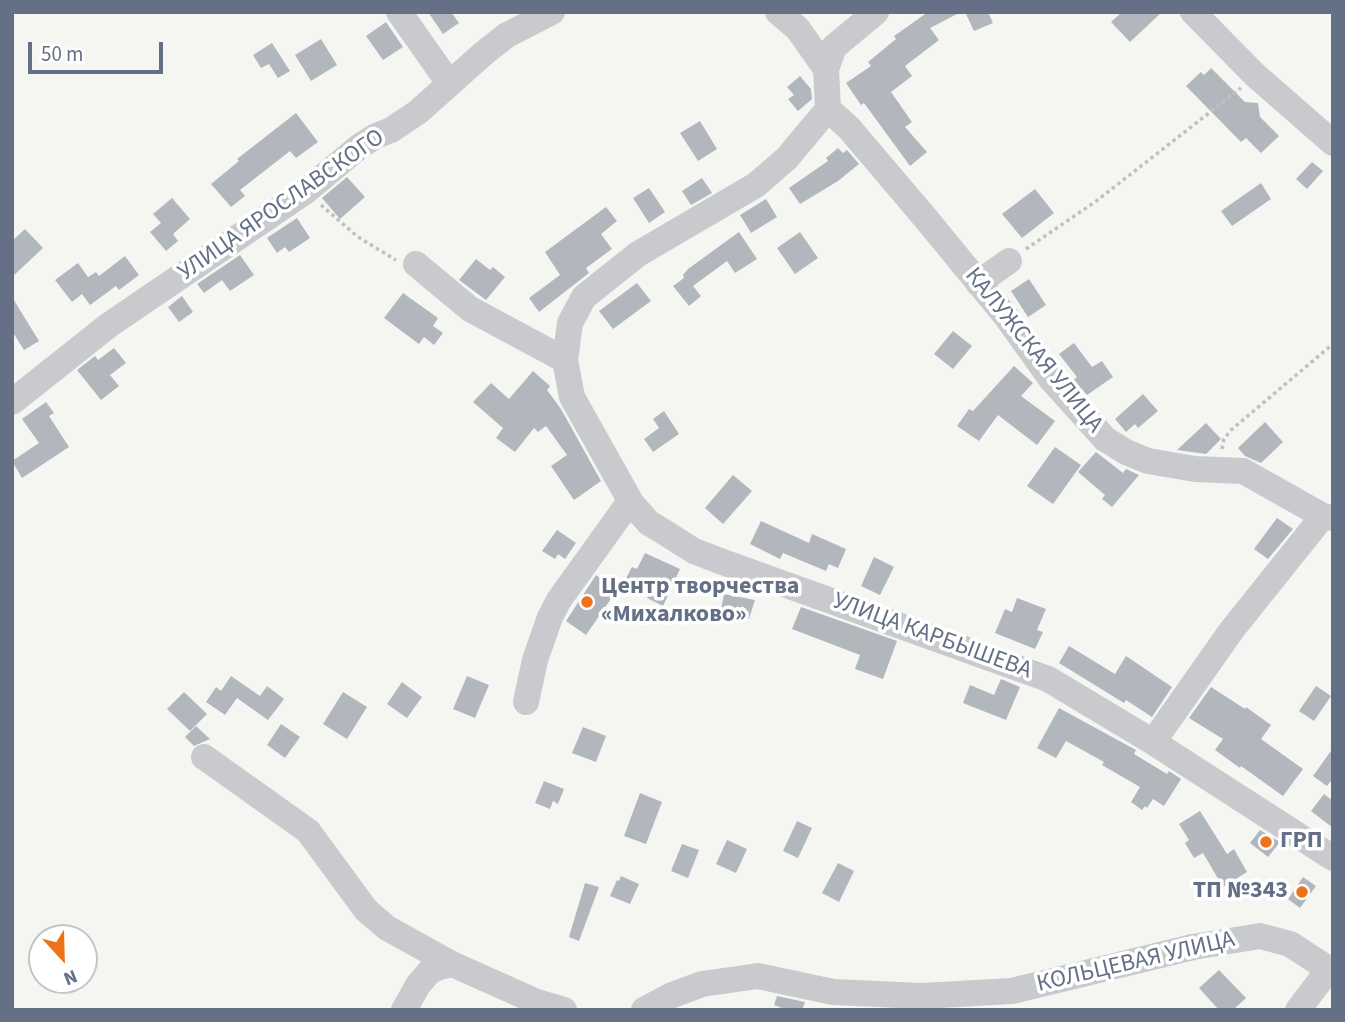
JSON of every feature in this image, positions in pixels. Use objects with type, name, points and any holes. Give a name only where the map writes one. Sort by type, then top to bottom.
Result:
[{"type":"street","points":[[399,12],[449,83]]},
{"type":"street","name":"УЛИЦА ЯРОСЛАВСКОГО","points":[[12,402],[109,325],[306,191],[360,146],[418,112],[507,35],[552,12]]},
{"type":"street","points":[[778,12],[798,29],[826,69]]},
{"type":"street","points":[[828,109],[826,69],[831,54],[839,42],[876,12]]},
{"type":"street","points":[[1193,12],[1256,76],[1333,143]]},
{"type":"street","name":"КАЛУЖСКАЯ УЛИЦА","points":[[828,109],[874,157],[1004,315],[1051,379],[1105,439],[1148,461],[1195,469],[1242,471],[1328,517]]},
{"type":"street","name":"УЛИЦА КАРБЫШЕВА","points":[[828,109],[797,148],[756,185],[638,254],[589,292],[579,304],[570,323],[565,360],[572,397],[630,501],[649,523],[694,551],[1048,679],[1153,742],[1333,858]]},
{"type":"street","points":[[978,284],[1009,261]]},
{"type":"street","points":[[407,263],[470,309],[565,360]]},
{"type":"street","points":[[526,702],[535,660],[559,600],[630,501]]},
{"type":"street","points":[[1153,742],[1231,631],[1328,517]]},
{"type":"street","points":[[204,757],[308,831],[366,910],[379,922],[452,964],[537,1002],[564,1010]]},
{"type":"street","name":"КОЛЬЦЕВАЯ УЛИЦА","points":[[644,1010],[702,984],[758,976],[833,992],[920,996],[1012,992],[1194,947],[1260,936],[1290,944],[1331,971]]},
{"type":"street","points":[[404,1010],[418,985],[430,971],[452,964]]},
{"type":"street","points":[[1298,1010],[1331,971]]},
{"type":"path","points":[[1009,261],[1095,202],[1256,76]]},
{"type":"path","points":[[306,191],[358,237],[407,263]]},
{"type":"path","points":[[1220,470],[1227,434],[1333,344]]},
{"type":"building","points":[[428,12],[451,12],[459,23],[443,34]]},
{"type":"building","points":[[928,12],[961,12],[930,28],[939,40],[905,66],[912,76],[891,92],[912,122],[905,127],[927,152],[910,166],[846,83],[871,66],[868,62],[896,39],[894,36]]},
{"type":"building","points":[[965,12],[988,12],[993,23],[974,31]]},
{"type":"building","points":[[1122,12],[1162,12],[1130,42],[1111,22]]},
{"type":"building","points":[[386,22],[403,47],[383,60],[366,36]]},
{"type":"building","points":[[321,39],[337,65],[311,81],[295,55]]},
{"type":"building","points":[[272,43],[290,71],[278,78],[269,64],[261,68],[253,55]]},
{"type":"building","points":[[1211,68],[1245,102],[1258,103],[1260,117],[1279,136],[1261,153],[1246,138],[1241,142],[1186,86],[1201,72],[1204,75]]},
{"type":"building","points":[[800,76],[811,89],[812,99],[798,111],[788,99],[794,95],[787,87]]},
{"type":"building","points":[[296,113],[318,142],[296,158],[290,151],[240,190],[245,196],[231,207],[211,184],[239,161],[237,159]]},
{"type":"building","points":[[700,121],[717,149],[698,161],[680,133]]},
{"type":"building","points":[[838,148],[843,153],[847,150],[859,164],[838,181],[800,204],[789,188],[828,161],[826,158]]},
{"type":"building","points":[[1312,162],[1323,171],[1307,189],[1296,179]]},
{"type":"building","points":[[347,177],[365,197],[340,219],[322,198]]},
{"type":"building","points":[[702,178],[712,193],[691,205],[682,191]]},
{"type":"building","points":[[1261,183],[1271,199],[1232,226],[1221,211]]},
{"type":"building","points":[[649,188],[665,212],[649,223],[633,198]]},
{"type":"building","points":[[1035,189],[1054,213],[1022,238],[1002,214]]},
{"type":"building","points":[[172,198],[190,219],[173,234],[178,241],[166,251],[150,232],[161,223],[153,214]]},
{"type":"building","points":[[766,199],[777,217],[751,233],[740,215]]},
{"type":"building","points":[[606,207],[617,221],[601,234],[612,249],[586,268],[589,273],[539,312],[529,298],[560,275],[545,252]]},
{"type":"building","points":[[297,218],[310,238],[289,252],[285,247],[277,253],[267,238]]},
{"type":"building","points":[[25,229],[43,248],[12,277],[12,241]]},
{"type":"building","points":[[739,232],[757,259],[735,273],[727,261],[693,286],[701,296],[689,306],[673,286],[684,278],[683,275],[688,269]]},
{"type":"building","points":[[800,232],[818,258],[795,274],[777,248]]},
{"type":"building","points":[[240,255],[254,275],[230,291],[222,280],[204,293],[197,284]]},
{"type":"building","points":[[125,256],[139,275],[119,290],[116,286],[90,305],[82,294],[72,302],[55,280],[78,263],[88,277],[96,272],[99,276]]},
{"type":"building","points":[[476,259],[490,270],[493,267],[505,277],[486,300],[459,280]]},
{"type":"building","points":[[1029,279],[1046,305],[1028,317],[1011,291]]},
{"type":"building","points":[[637,283],[651,301],[613,329],[599,311]]},
{"type":"building","points":[[403,293],[438,318],[433,326],[443,333],[434,345],[424,337],[419,344],[384,318]]},
{"type":"building","points":[[182,296],[193,312],[179,322],[168,307]]},
{"type":"building","points":[[12,297],[39,341],[24,350],[12,331]]},
{"type":"building","points":[[953,331],[972,346],[953,369],[934,354]]},
{"type":"building","points":[[1074,343],[1092,367],[1102,361],[1113,377],[1087,395],[1073,380],[1077,377],[1059,354]]},
{"type":"building","points":[[114,348],[126,363],[110,375],[119,386],[101,400],[77,370],[95,356],[98,360]]},
{"type":"building","points":[[1014,366],[1033,383],[1021,396],[1055,421],[1037,445],[998,415],[979,441],[957,426],[969,409],[973,411]]},
{"type":"building","points":[[533,371],[550,386],[547,390],[561,409],[601,481],[574,500],[551,466],[567,455],[546,426],[538,432],[534,428],[515,452],[496,438],[503,428],[473,402],[491,383],[509,399]]},
{"type":"building","points":[[1143,394],[1158,411],[1138,428],[1135,424],[1126,432],[1115,419]]},
{"type":"building","points":[[46,402],[54,413],[49,416],[69,447],[22,478],[12,461],[39,443],[22,419]]},
{"type":"building","points":[[664,411],[679,434],[653,452],[644,439],[659,428],[653,419]]},
{"type":"building","points":[[1265,422],[1283,442],[1261,463],[1245,456],[1238,448]]},
{"type":"building","points":[[1206,423],[1221,439],[1206,454],[1177,450]]},
{"type":"building","points":[[1055,447],[1081,465],[1053,504],[1027,486]]},
{"type":"building","points":[[1096,452],[1123,473],[1126,469],[1139,475],[1112,507],[1102,499],[1105,495],[1078,472]]},
{"type":"building","points":[[733,475],[752,491],[723,524],[705,508]]},
{"type":"building","points":[[1277,518],[1293,529],[1268,559],[1254,549]]},
{"type":"building","points":[[761,521],[809,543],[812,534],[846,549],[838,568],[829,564],[826,571],[783,553],[780,559],[750,544]]},
{"type":"building","points":[[557,530],[576,543],[565,559],[558,554],[555,559],[542,551]]},
{"type":"building","points":[[645,553],[680,569],[663,606],[647,598],[650,592],[625,580],[632,567],[637,569]]},
{"type":"building","points":[[874,557],[894,567],[880,595],[861,586]]},
{"type":"building","name":"Центр творчества «Михалково»","points":[[596,575],[617,590],[586,635],[566,621]]},
{"type":"building","points":[[724,594],[755,600],[749,619],[735,615],[732,624],[719,620]]},
{"type":"building","points":[[1017,598],[1046,609],[1037,630],[1043,632],[1035,649],[995,633],[1005,609],[1012,612]]},
{"type":"building","points":[[801,607],[897,641],[883,679],[855,669],[860,655],[792,629]]},
{"type":"building","points":[[1069,646],[1115,674],[1126,656],[1172,687],[1152,717],[1059,663]]},
{"type":"building","points":[[231,676],[260,696],[267,686],[284,699],[268,720],[237,698],[225,715],[206,702],[216,687],[221,691]]},
{"type":"building","points":[[467,676],[489,685],[475,718],[453,709]]},
{"type":"building","points":[[1001,679],[1020,687],[1006,720],[963,703],[970,685],[994,695]]},
{"type":"building","points":[[402,682],[422,697],[407,718],[387,704]]},
{"type":"building","points":[[1316,686],[1331,696],[1314,721],[1299,711]]},
{"type":"building","points":[[1211,687],[1271,725],[1261,739],[1303,769],[1283,796],[1215,750],[1223,739],[1189,718]]},
{"type":"building","points":[[184,692],[207,714],[190,731],[167,709]]},
{"type":"building","points":[[343,692],[367,707],[347,739],[323,724]]},
{"type":"building","points":[[1059,708],[1136,750],[1134,754],[1167,774],[1169,771],[1181,779],[1164,806],[1153,799],[1147,808],[1145,806],[1142,810],[1131,802],[1140,787],[1102,765],[1104,762],[1066,741],[1056,758],[1037,748]]},
{"type":"building","points":[[281,724],[300,737],[285,758],[267,745]]},
{"type":"building","points":[[196,726],[210,739],[194,746],[185,737]]},
{"type":"building","points":[[583,727],[606,736],[596,762],[572,753]]},
{"type":"building","points":[[1333,748],[1333,778],[1327,786],[1313,776]]},
{"type":"building","points":[[544,781],[564,789],[558,804],[553,801],[550,809],[535,803]]},
{"type":"building","points":[[640,793],[662,802],[646,844],[624,836]]},
{"type":"building","points":[[1324,794],[1333,801],[1333,828],[1311,811]]},
{"type":"building","points":[[1200,811],[1227,854],[1234,849],[1247,872],[1223,887],[1203,853],[1194,858],[1185,843],[1189,840],[1179,824]]},
{"type":"building","points":[[797,821],[812,828],[798,858],[783,851]]},
{"type":"building","name":"ГРП","points":[[1260,830],[1280,842],[1268,857],[1250,843]]},
{"type":"building","points":[[727,840],[747,849],[736,873],[716,864]]},
{"type":"building","points":[[682,844],[699,850],[688,878],[671,871]]},
{"type":"building","points":[[838,863],[854,871],[839,902],[822,893]]},
{"type":"building","points":[[621,876],[639,884],[630,904],[610,896]]},
{"type":"building","name":"ТП №343","points":[[1303,877],[1316,886],[1300,908],[1288,899]]},
{"type":"building","points":[[585,883],[599,887],[579,941],[569,937]]},
{"type":"building","points":[[1219,970],[1246,998],[1233,1010],[1219,1010],[1199,988]]},
{"type":"building","points":[[777,996],[805,1002],[802,1010],[787,1010],[774,1005]]},
{"type":"place","name":"Центр творчества «Михалково»","points":[[587,602]]},
{"type":"place","name":"ГРП","points":[[1266,842]]},
{"type":"place","name":"ТП №343","points":[[1302,892]]}]
